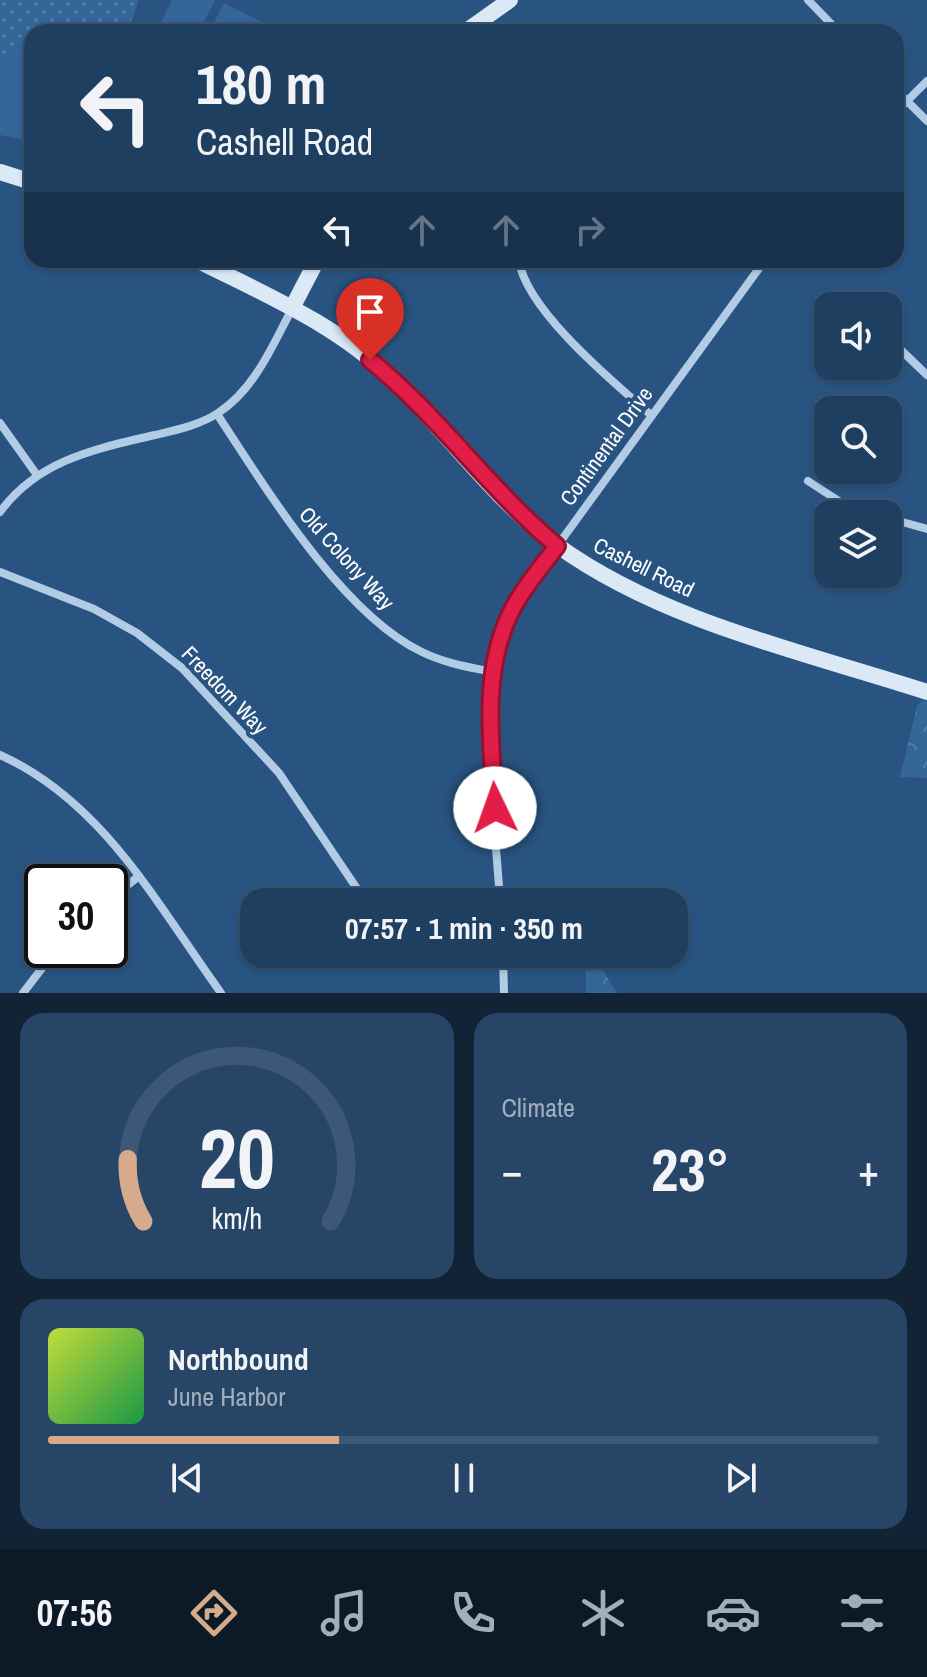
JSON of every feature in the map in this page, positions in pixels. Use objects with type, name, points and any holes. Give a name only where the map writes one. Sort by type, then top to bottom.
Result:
[{"type":"street","points":[[476,24],[510,0]]},
{"type":"street","points":[[808,0],[831,24]]},
{"type":"street","points":[[904,104],[927,81]]},
{"type":"street","points":[[904,98],[927,121]]},
{"type":"street","points":[[0,172],[24,180]]},
{"type":"street","name":"Cashell Road","points":[[213,268],[292,308],[350,343],[391,377],[496,491],[557,546],[616,583],[671,608],[927,692]]},
{"type":"street","points":[[0,512],[37,475],[79,453],[174,431],[217,414],[252,380],[313,268]]},
{"type":"street","points":[[520,268],[531,294],[596,366],[651,415]]},
{"type":"street","name":"Continental Drive","points":[[499,888],[492,746],[492,672],[506,621],[759,268]]},
{"type":"street","points":[[902,351],[927,375]]},
{"type":"street","name":"Old Colony Way","points":[[217,414],[297,533],[371,616],[389,632],[423,653],[492,672]]},
{"type":"street","points":[[0,423],[37,475]]},
{"type":"street","points":[[808,481],[837,500]]},
{"type":"street","points":[[902,522],[927,529]]},
{"type":"street","name":"Freedom Way","points":[[0,572],[94,609],[137,633],[182,668],[279,773],[357,888]]},
{"type":"street","points":[[0,755],[37,773],[57,788],[139,876],[221,993]]},
{"type":"street","points":[[128,885],[139,876]]},
{"type":"street","points":[[23,993],[42,968]]},
{"type":"street","points":[[503,968],[504,993]]},
{"type":"green space","points":[[0,0],[139,0],[130,24],[24,24],[24,76],[0,68]]},
{"type":"green space","points":[[172,0],[215,0],[203,24],[160,24]]},
{"type":"green space","points":[[224,3],[265,24],[213,24]]},
{"type":"green space","points":[[24,47],[24,140],[0,135],[0,66],[10,55]]},
{"type":"green space","points":[[923,700],[927,701],[927,778],[900,777],[917,706]]},
{"type":"green space","points":[[586,968],[602,968],[617,993],[586,993]]},
{"type":"route","points":[[370,360],[391,377],[496,491],[557,546],[506,621],[498,646],[492,672],[491,705],[495,808]]}]
